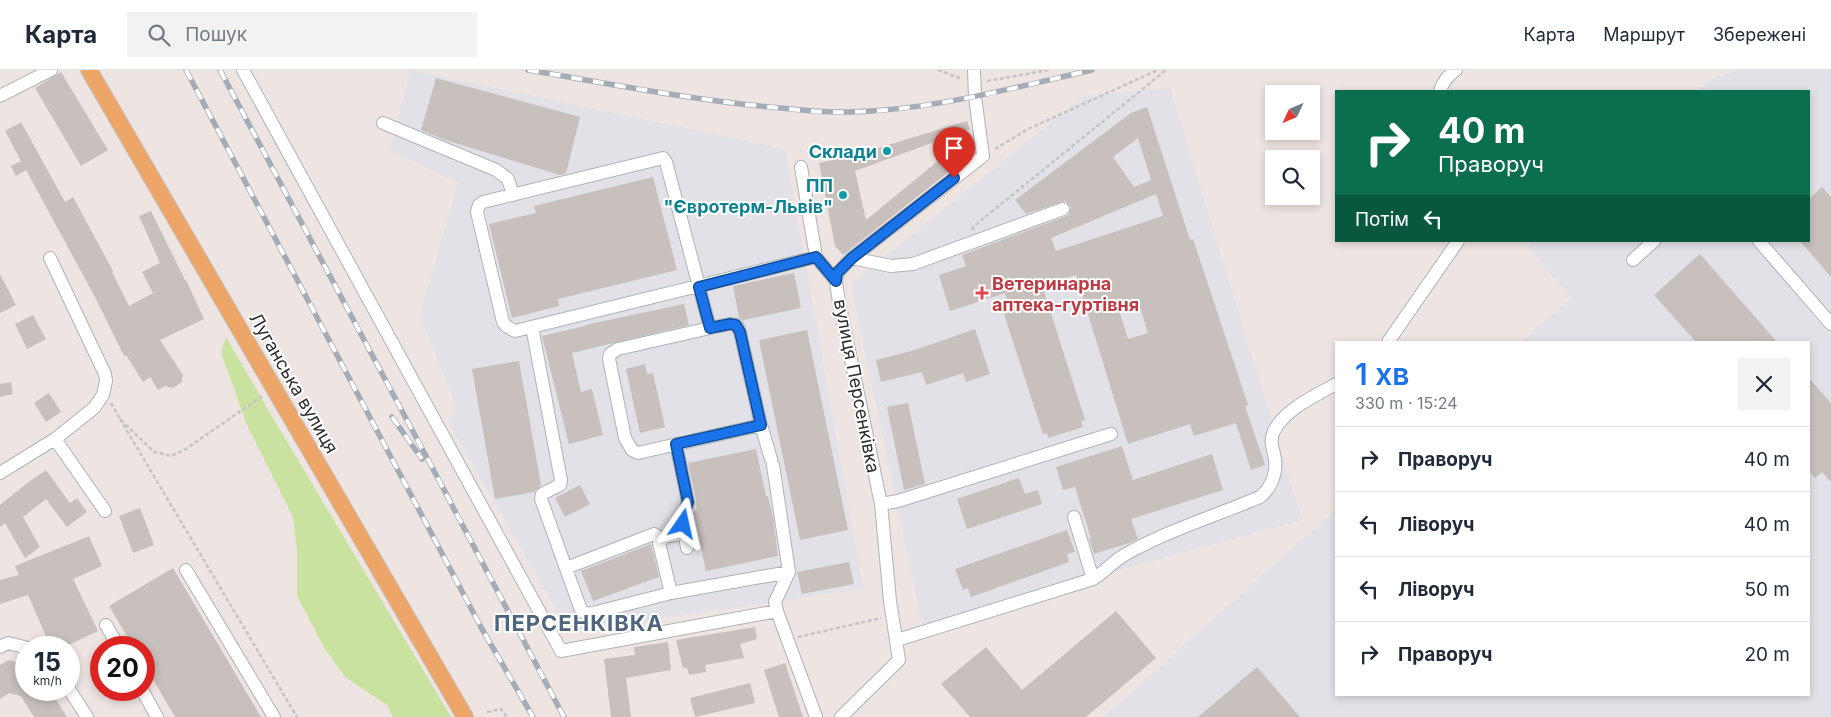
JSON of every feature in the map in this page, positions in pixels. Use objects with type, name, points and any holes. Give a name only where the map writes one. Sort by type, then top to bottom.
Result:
[{"type":"main road","name":"Луганська вулиця","points":[[88,70],[464,717]]},
{"type":"street","points":[[0,96],[50,70]]},
{"type":"street","points":[[243,70],[561,651],[777,611]]},
{"type":"street","points":[[974,70],[975,97],[983,156]]},
{"type":"street","points":[[1440,90],[1442,84],[1456,70]]},
{"type":"street","points":[[383,122],[496,170],[508,179],[513,194]]},
{"type":"street","name":"вулиця Персенківка","points":[[841,717],[899,660],[890,601],[881,504],[836,281],[837,273],[852,258],[983,156]]},
{"type":"street","points":[[710,328],[699,287],[666,162],[663,158],[513,194],[483,202],[479,205],[477,212],[502,322],[515,331],[699,287],[816,257]]},
{"type":"street","points":[[800,167],[816,257],[836,281]]},
{"type":"street","points":[[852,258],[891,266],[913,264],[1063,208]]},
{"type":"street","points":[[1389,341],[1457,242]]},
{"type":"street","points":[[1633,260],[1653,242]]},
{"type":"street","points":[[1760,242],[1831,324]]},
{"type":"street","points":[[0,473],[55,439],[94,408],[103,395],[106,381],[105,374],[50,258]]},
{"type":"street","points":[[761,425],[638,453],[632,450],[625,438],[609,360],[610,354],[618,349],[730,324],[736,325],[740,332],[761,425],[772,462],[789,572],[776,602],[777,611],[816,717]]},
{"type":"street","points":[[532,327],[561,480],[560,485],[540,496],[581,610],[586,614],[670,593],[789,572]]},
{"type":"street","points":[[897,640],[1093,579],[1102,574],[1112,562],[1143,545],[1182,527],[1255,499],[1264,493],[1274,477],[1275,463],[1271,440],[1278,424],[1296,409],[1335,385]]},
{"type":"street","points":[[881,504],[898,501],[1112,434]]},
{"type":"street","points":[[55,439],[105,510]]},
{"type":"street","points":[[676,444],[688,502],[684,513],[688,548]]},
{"type":"street","points":[[1074,517],[1093,579]]},
{"type":"street","points":[[661,539],[685,532]]},
{"type":"street","points":[[566,568],[654,534],[661,539]]},
{"type":"street","points":[[661,539],[659,543],[670,593]]},
{"type":"street","points":[[186,570],[274,717]]},
{"type":"street","points":[[106,626],[112,636]]},
{"type":"street","points":[[0,647],[8,643],[15,645]]},
{"type":"street","points":[[76,701],[87,717]]},
{"type":"street","points":[[149,701],[158,717]]},
{"type":"path","points":[[938,70],[975,83],[1049,70]]},
{"type":"path","points":[[983,156],[1028,129],[1158,70]]},
{"type":"path","points":[[969,243],[973,227],[1166,70]]},
{"type":"path","points":[[120,419],[154,452],[170,456],[186,449],[263,394]]},
{"type":"path","points":[[103,395],[110,402],[297,717]]},
{"type":"path","points":[[787,639],[893,616]]},
{"type":"path","points":[[487,712],[501,708],[507,717]]},
{"type":"shaded area","points":[[410,70],[785,149],[863,589],[569,632],[448,422],[457,409],[420,316],[458,183],[390,151]]},
{"type":"shaded area","points":[[1740,70],[1831,70],[1831,717],[1104,717],[1335,510],[1335,696],[1810,696],[1810,341],[1522,341],[1571,298],[1528,247],[1534,242],[1810,242],[1810,90],[1700,90],[1713,78]]},
{"type":"shaded area","points":[[1170,88],[1302,520],[922,624],[851,284],[1084,96]]},
{"type":"green space","points":[[226,337],[451,717],[393,717],[387,705],[345,677],[325,649],[297,596],[297,551],[293,517],[246,423],[221,352]]},
{"type":"building","points":[[61,72],[108,150],[81,166],[35,88]]},
{"type":"building","points":[[436,78],[580,117],[566,173],[560,175],[445,140],[421,130]]},
{"type":"building","points":[[1147,107],[1190,240],[1193,239],[1248,405],[1245,406],[1265,465],[1251,470],[1236,423],[1194,436],[1190,424],[1128,444],[1076,275],[1042,285],[1085,420],[1081,421],[1083,427],[1048,438],[1047,433],[1043,434],[1004,314],[1011,312],[1005,293],[950,311],[939,275],[966,266],[962,255],[1069,215],[1071,207],[1065,201],[1026,214],[1015,200],[1131,113]],"holes":[[[1138,138],[1151,180],[1134,187],[1113,157]],[[1156,194],[1163,216],[1056,251],[1051,238]],[[1139,304],[1148,333],[1128,339],[1119,310]]]},
{"type":"building","name":"ПП \"Євротерм-Львів\"","points":[[967,121],[970,129],[855,171],[866,220],[949,152],[959,164],[843,255],[835,246],[819,163],[852,156]]},
{"type":"building","points":[[21,122],[65,202],[73,197],[113,271],[129,306],[153,293],[142,272],[160,263],[139,216],[151,211],[204,319],[160,340],[183,375],[182,382],[173,388],[165,386],[158,390],[150,377],[143,382],[126,355],[124,356],[95,297],[26,170],[16,176],[11,166],[21,161],[5,131]]},
{"type":"building","points":[[653,177],[677,270],[558,299],[559,306],[512,318],[489,224],[536,213],[534,206]]},
{"type":"building","points":[[1822,187],[1831,197],[1831,277],[1801,242],[1810,242],[1810,198]]},
{"type":"building","points":[[1700,254],[1776,341],[1695,341],[1654,295]]},
{"type":"building","points":[[794,273],[801,308],[743,320],[739,317],[733,286]]},
{"type":"building","points":[[0,274],[16,305],[0,313]]},
{"type":"building","points":[[684,304],[689,325],[572,353],[581,392],[592,389],[603,435],[569,444],[542,336]]},
{"type":"building","points":[[33,315],[46,339],[27,349],[15,324]]},
{"type":"building","points":[[975,329],[990,374],[966,382],[963,373],[926,385],[922,372],[881,382],[876,360],[915,350]]},
{"type":"building","points":[[807,330],[848,530],[800,540],[759,340]]},
{"type":"building","points":[[519,361],[541,485],[534,492],[495,499],[472,369]]},
{"type":"building","points":[[645,364],[647,374],[653,373],[665,427],[640,433],[626,369]]},
{"type":"building","points":[[1810,379],[1831,403],[1831,482],[1822,472],[1815,478],[1810,472]]},
{"type":"building","points":[[11,382],[13,394],[0,397],[0,384]]},
{"type":"building","points":[[49,393],[61,412],[46,422],[34,403]]},
{"type":"building","points":[[908,403],[925,484],[904,490],[887,407]]},
{"type":"building","points":[[1122,446],[1133,480],[1212,454],[1223,490],[1131,519],[1138,539],[1094,554],[1075,487],[1063,490],[1056,467]]},
{"type":"building","points":[[756,449],[766,496],[768,496],[773,517],[778,556],[706,571],[693,512],[697,510],[696,500],[688,463]]},
{"type":"building","points":[[46,470],[70,503],[77,498],[87,512],[67,527],[46,499],[23,517],[40,547],[25,558],[5,523],[0,527],[0,505]]},
{"type":"building","points":[[1019,478],[1025,494],[1038,490],[1042,504],[967,529],[957,499]]},
{"type":"building","points":[[580,485],[590,504],[565,517],[555,498]]},
{"type":"building","points":[[140,508],[154,545],[133,553],[119,516]]},
{"type":"building","points":[[1067,530],[1075,552],[1067,554],[1069,562],[971,597],[968,588],[963,590],[955,569]]},
{"type":"building","points":[[89,536],[102,566],[73,579],[98,631],[80,640],[80,636],[46,636],[28,595],[0,604],[0,580],[19,575],[15,566]]},
{"type":"building","points":[[651,544],[659,577],[593,601],[581,571]]},
{"type":"building","points":[[849,562],[854,584],[802,594],[797,572]]},
{"type":"building","points":[[173,568],[261,717],[175,717],[155,683],[155,636],[127,636],[109,606]]},
{"type":"building","points":[[1116,611],[1156,658],[1086,717],[970,717],[941,684],[986,647],[1022,690]]},
{"type":"building","points":[[755,627],[757,639],[740,644],[744,658],[705,665],[706,672],[689,675],[687,668],[683,668],[676,640]]},
{"type":"building","points":[[668,642],[671,670],[626,678],[631,717],[611,717],[604,659],[635,655],[634,647]]},
{"type":"building","points":[[9,660],[15,662],[15,694],[9,693],[0,699],[0,665]]},
{"type":"building","points":[[785,663],[803,717],[779,717],[764,670]]},
{"type":"building","points":[[1257,667],[1300,717],[1198,717]]},
{"type":"building","points":[[750,683],[755,703],[695,717],[690,698]]},
{"type":"building","points":[[24,701],[57,701],[67,717],[34,717]]},
{"type":"railway","points":[[186,70],[482,629],[533,717]]},
{"type":"railway","points":[[220,70],[449,499]]},
{"type":"railway","points":[[528,70],[731,103],[839,112],[881,110],[942,103],[1092,70]]},
{"type":"railway","points":[[392,417],[422,459]]},
{"type":"railway","points":[[446,494],[564,717]]},
{"type":"place","name":"Склади","points":[[887,151]]},
{"type":"place","name":"ПП \"Євротерм-Львів\"","points":[[843,195]]},
{"type":"place","name":"Ветеринарна аптека-гуртівня","points":[[982,293]]},
{"type":"district","name":"ПЕРСЕНКІВКА","points":[[579,623]]},
{"type":"route","points":[[683,524],[688,502],[676,444],[761,425],[740,332],[736,325],[730,324],[710,328],[699,287],[816,257],[836,281],[837,273],[852,258],[954,178]]}]
